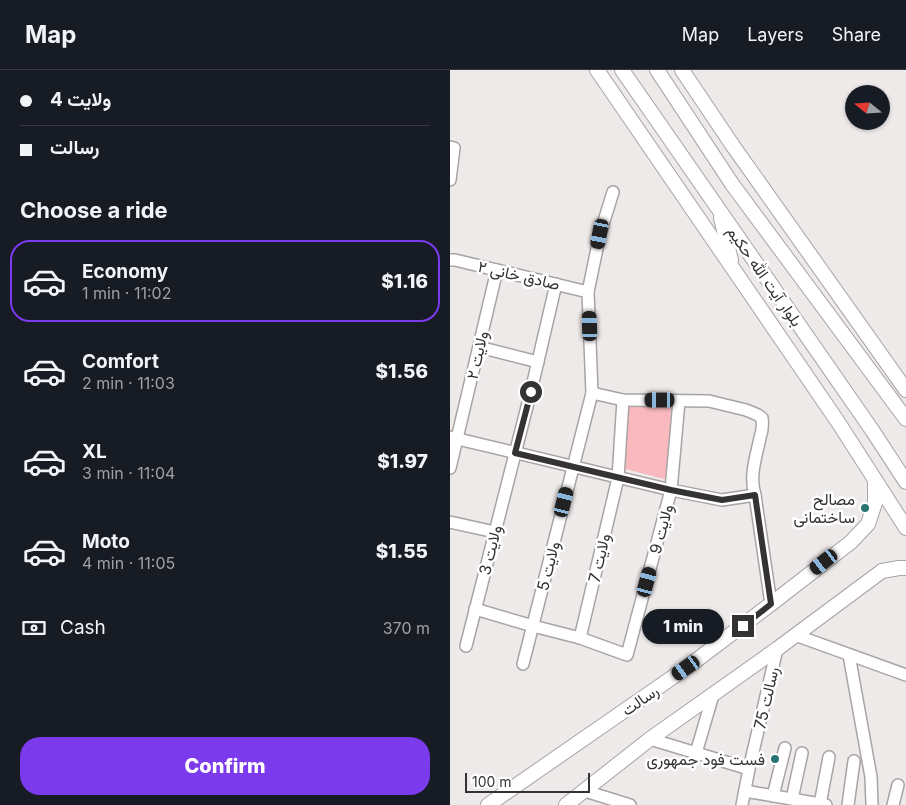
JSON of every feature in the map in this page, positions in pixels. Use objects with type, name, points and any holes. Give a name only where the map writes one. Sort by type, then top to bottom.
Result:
[{"type":"main road","points":[[596,70],[838,422],[906,528]]},
{"type":"main road","name":"بلوار آیت الله حکیم","points":[[622,70],[906,482]]},
{"type":"main road","name":"بلوار آیت الله حکیم","points":[[657,70],[732,184],[906,419]]},
{"type":"main road","points":[[682,70],[733,146],[906,390]]},
{"type":"main road","points":[[719,210],[732,268]]},
{"type":"main road","name":"رسالت","points":[[488,805],[686,668],[851,542],[868,524],[875,503],[875,480]]},
{"type":"main road","points":[[566,805],[650,739],[795,636],[882,570],[906,568]]},
{"type":"street","points":[[450,147],[454,148],[450,180]]},
{"type":"street","name":"ولایت 5","points":[[523,664],[592,393],[588,292],[600,234],[613,192]]},
{"type":"street","name":"صادق خانی ۲","points":[[450,260],[588,292]]},
{"type":"street","name":"ولایت ۲","points":[[450,468],[454,438],[479,347],[497,270]]},
{"type":"street","name":"ولایت 3","points":[[466,646],[531,392],[556,284]]},
{"type":"street","points":[[479,347],[538,362]]},
{"type":"street","points":[[592,393],[623,400],[709,401],[746,410],[762,418],[762,432],[752,476],[752,487],[755,495],[771,604]]},
{"type":"street","name":"ولایت 7","points":[[580,638],[618,478],[623,400]]},
{"type":"street","name":"ولایت 9","points":[[580,638],[627,655],[671,490],[679,400]]},
{"type":"street","points":[[454,438],[618,478],[722,500],[755,495]]},
{"type":"street","points":[[450,522],[495,532]]},
{"type":"street","points":[[475,609],[580,638]]},
{"type":"street","points":[[795,636],[906,675]]},
{"type":"street","name":"رسالت 75","points":[[742,805],[777,649]]},
{"type":"street","points":[[849,655],[871,777],[872,805]]},
{"type":"street","points":[[696,753],[713,695]]},
{"type":"street","points":[[650,739],[749,769]]},
{"type":"street","points":[[773,796],[785,748]]},
{"type":"street","points":[[792,799],[802,752]]},
{"type":"street","points":[[745,791],[823,804],[829,757]]},
{"type":"street","points":[[848,805],[854,761]]},
{"type":"street","points":[[893,805],[898,785]]},
{"type":"street","points":[[585,791],[630,805]]},
{"type":"shaded area","points":[[628,406],[671,407],[668,480],[625,469]]},
{"type":"place","name":"مصالح ساختمانی","points":[[865,508]]},
{"type":"place","name":"فست فود جمهوری","points":[[775,759]]},
{"type":"route","points":[[531,392],[515,453],[671,490],[722,500],[755,495],[771,604],[743,626]]}]
